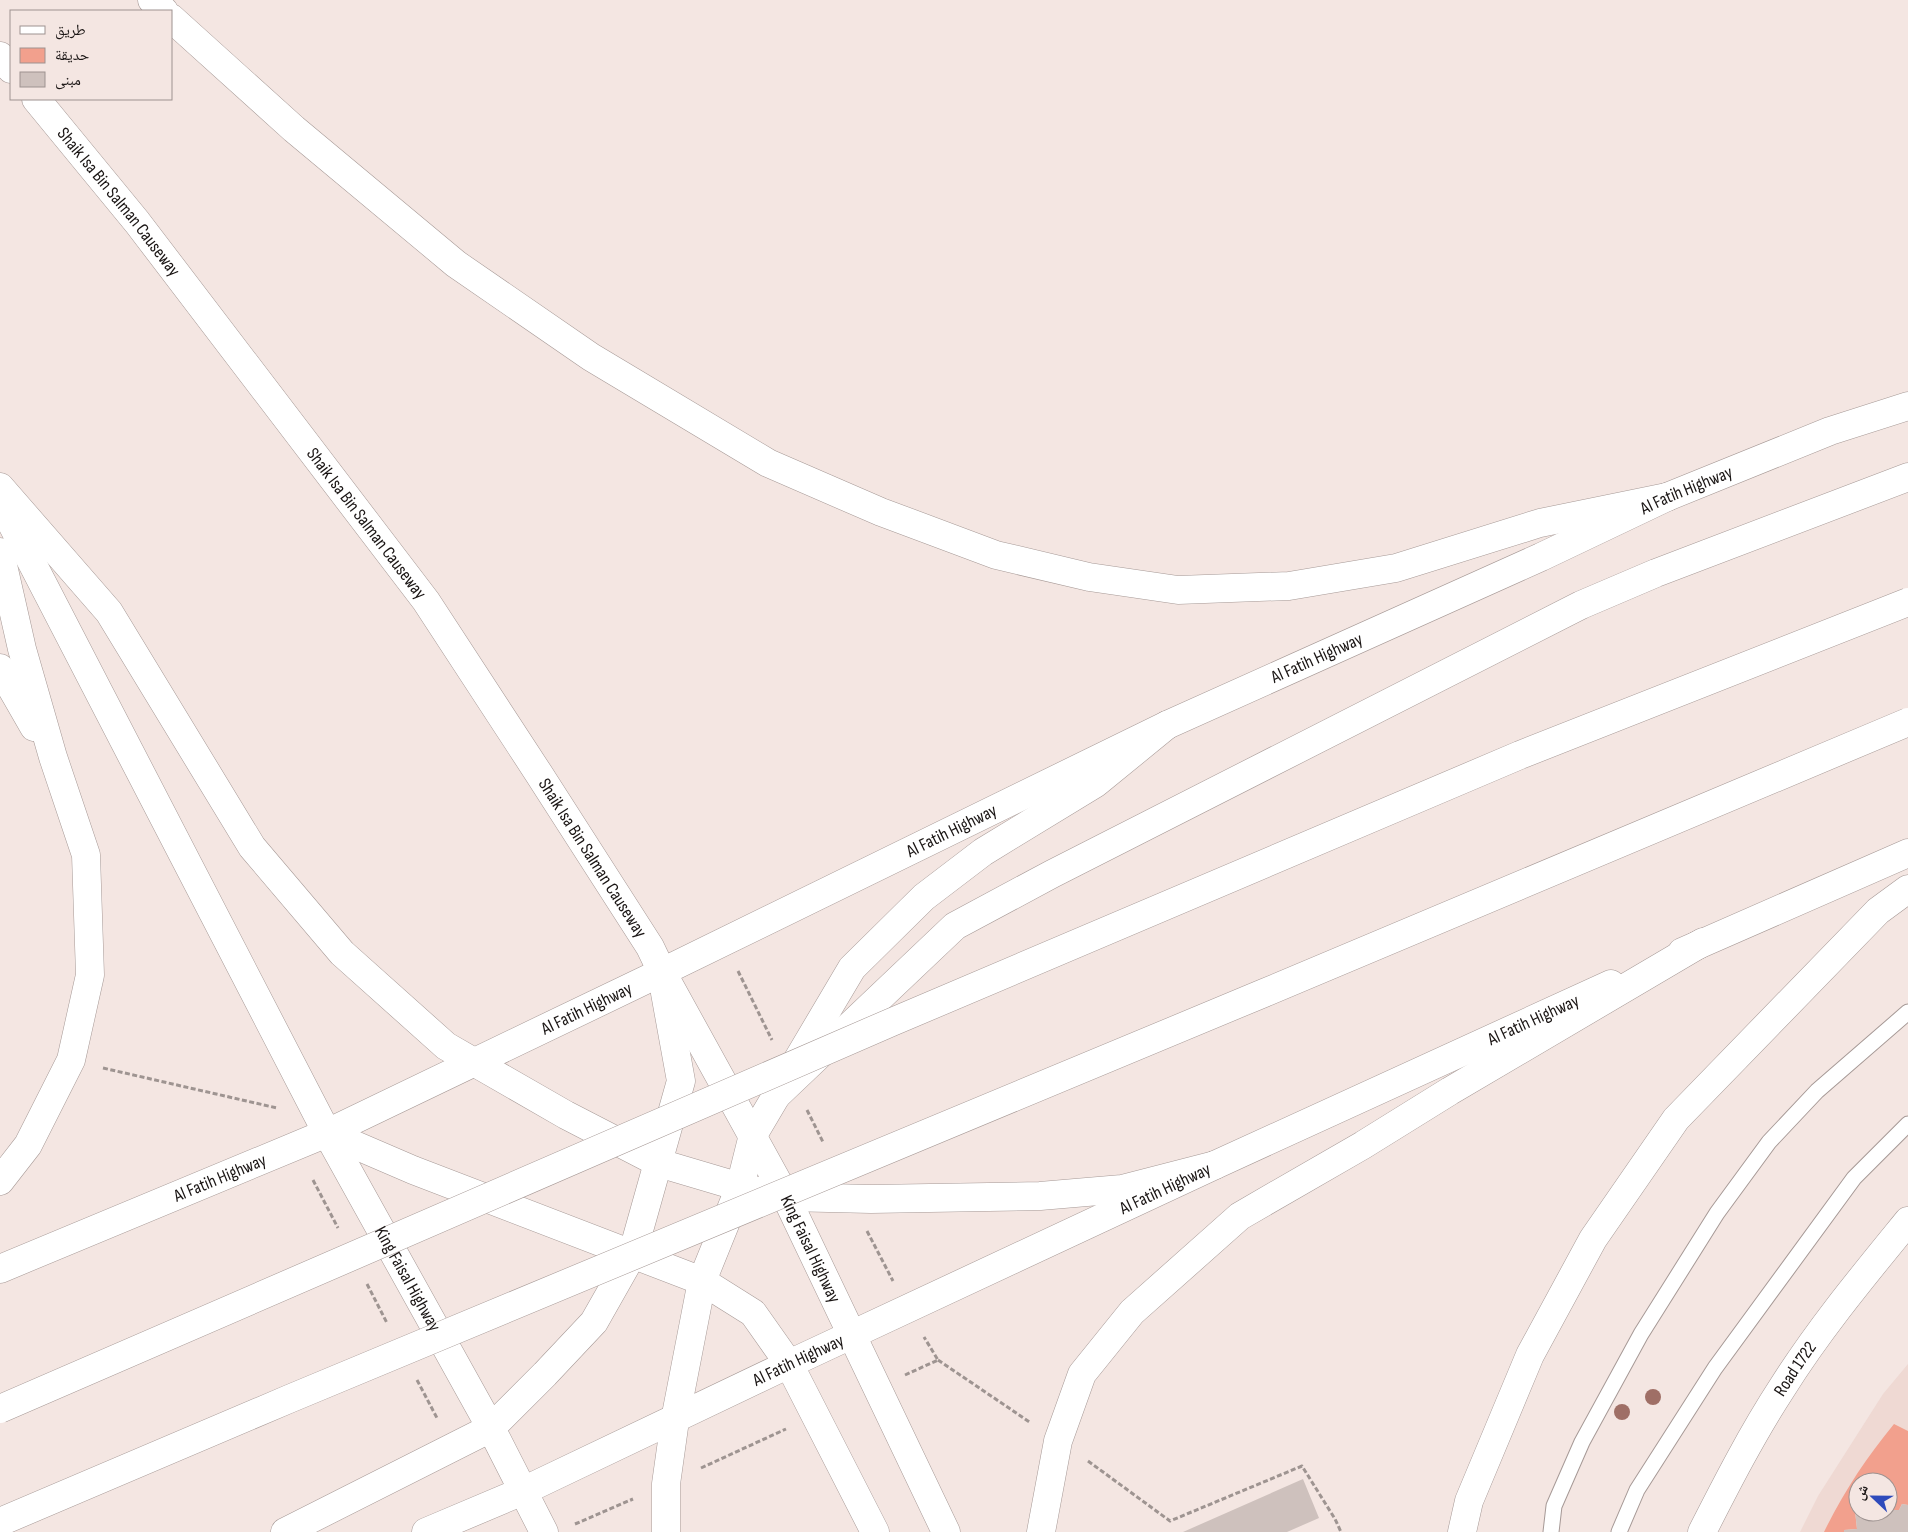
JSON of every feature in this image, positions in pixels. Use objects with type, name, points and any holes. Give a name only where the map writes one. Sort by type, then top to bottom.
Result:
[{"type":"main road","points":[[152,0],[163,10]]},
{"type":"main road","points":[[172,19],[294,128],[456,264],[591,357],[768,463],[882,512],[996,555],[1089,576],[1178,590],[1289,586],[1396,568],[1540,522],[1667,496]]},
{"type":"main road","points":[[0,56],[10,68]]},
{"type":"main road","name":"Shaik Isa Bin Salman Causeway","points":[[37,100],[137,222],[426,601],[540,774],[650,947],[662,972]]},
{"type":"main road","name":"Al Fatih Highway","points":[[0,1269],[327,1133],[662,972],[1167,724],[1541,557],[1667,496],[1830,431],[1908,406]]},
{"type":"main road","points":[[778,1094],[955,926],[1052,874],[1581,605],[1656,573],[1908,477]]},
{"type":"main road","points":[[0,487],[109,612],[252,847],[342,954],[446,1046],[566,1115],[659,1164],[786,1197],[871,1199],[1040,1196],[1122,1189],[1215,1165]]},
{"type":"main road","points":[[0,502],[327,1133],[413,1170],[702,1281],[753,1313],[789,1364],[875,1532]]},
{"type":"main road","points":[[0,552],[22,648],[53,757],[86,855],[90,975],[71,1060],[28,1145],[0,1181]]},
{"type":"main road","points":[[0,1409],[883,1026],[1511,759],[1908,602]]},
{"type":"main road","points":[[0,668],[7,683],[53,757]]},
{"type":"main road","points":[[0,1522],[289,1399],[1264,993],[1908,722]]},
{"type":"main road","points":[[666,1532],[666,1484],[674,1420],[702,1281],[740,1186],[753,1135],[852,968],[924,896],[983,852],[1096,783],[1167,724]]},
{"type":"main road","name":"Al Fatih Highway","points":[[426,1532],[523,1491],[789,1364],[1215,1165],[1703,942],[1908,853]]},
{"type":"main road","points":[[1462,1532],[1469,1501],[1530,1355],[1593,1238],[1676,1119],[1878,911],[1908,889]]},
{"type":"main road","points":[[1041,1532],[1058,1441],[1082,1374],[1132,1312],[1240,1216],[1363,1145],[1450,1091],[1703,942]]},
{"type":"main road","points":[[285,1532],[491,1428],[594,1322],[632,1255],[681,1081],[662,972]]},
{"type":"main road","name":"King Faisal Highway","points":[[662,972],[786,1197],[946,1532]]},
{"type":"main road","name":"King Faisal Highway","points":[[327,1133],[491,1428],[544,1532]]},
{"type":"main road","name":"Road 1722","points":[[1702,1532],[1744,1452],[1782,1388],[1828,1320],[1908,1220]]},
{"type":"lane","points":[[1551,1532],[1554,1506],[1582,1442],[1641,1334],[1717,1213],[1769,1142],[1817,1092],[1908,1012]]},
{"type":"lane","points":[[1618,1532],[1637,1490],[1715,1368],[1854,1178],[1908,1124]]},
{"type":"path","points":[[71,1060],[286,1110]]},
{"type":"path","points":[[938,1360],[1107,1474],[1170,1521],[1302,1466],[1341,1532]]},
{"type":"shaded area","points":[[1908,1364],[1908,1532],[1800,1532],[1818,1496],[1883,1394]]},
{"type":"green space","points":[[1894,1424],[1908,1431],[1908,1505],[1902,1504],[1899,1510],[1898,1472],[1859,1472]]},
{"type":"green space","points":[[1848,1489],[1848,1522],[1856,1522],[1857,1529],[1844,1530],[1844,1532],[1824,1532]]},
{"type":"building","points":[[1303,1479],[1319,1518],[1287,1532],[1183,1532]]},
{"type":"building","points":[[1902,1504],[1908,1505],[1908,1532],[1844,1532],[1844,1530],[1857,1529],[1856,1522],[1898,1522],[1899,1510]]}]
